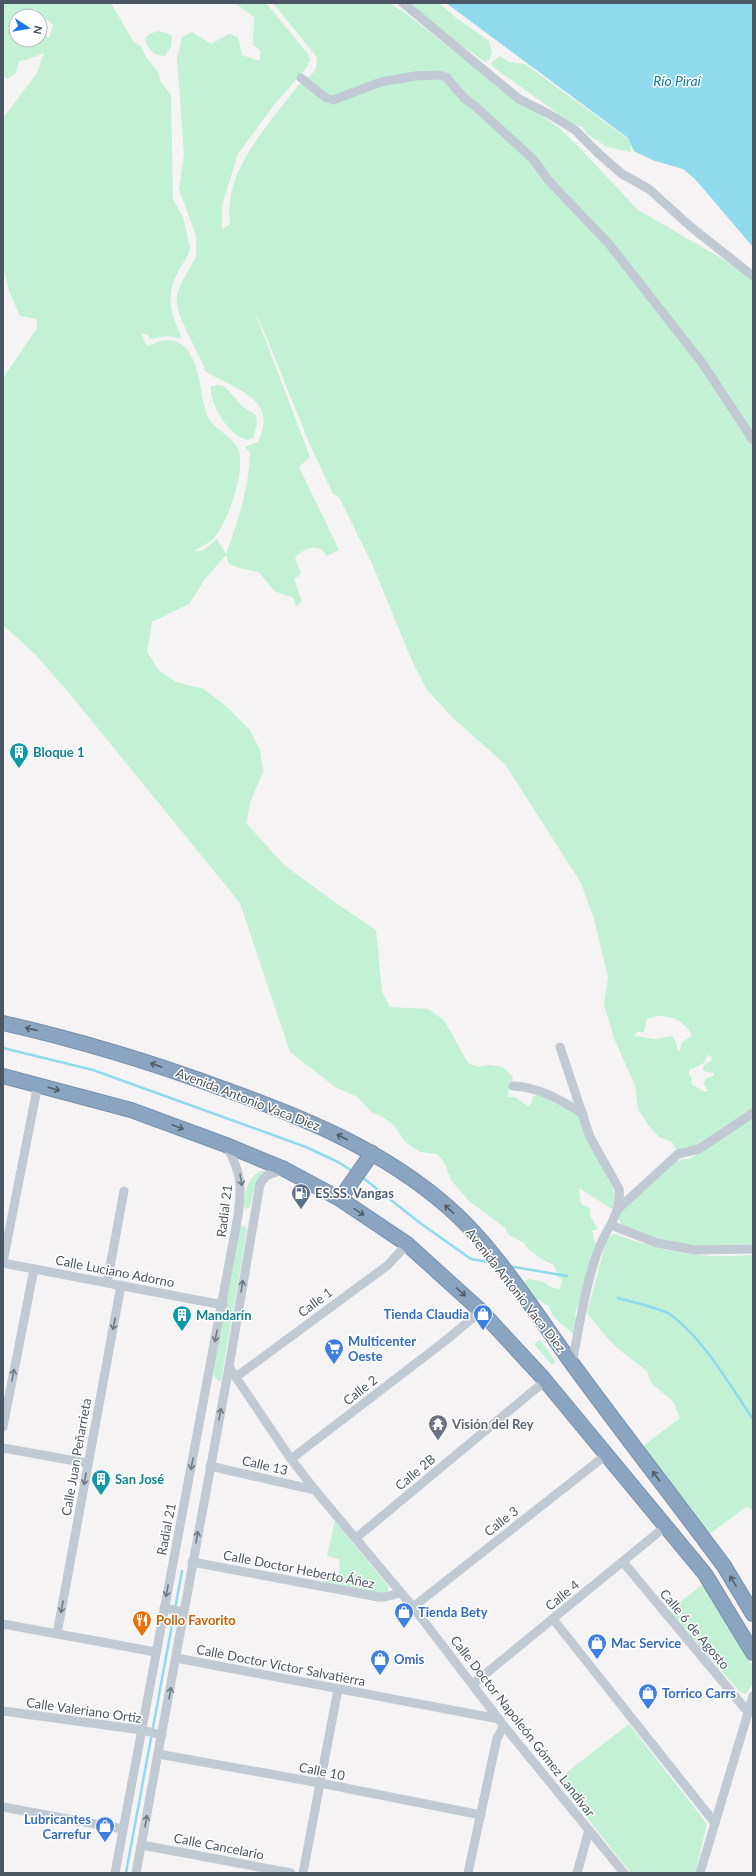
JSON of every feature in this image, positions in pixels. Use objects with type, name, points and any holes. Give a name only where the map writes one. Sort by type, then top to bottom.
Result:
[{"type":"highway","name":"Avenida Antonio Vaca Diez","points":[[3,1023],[125,1054],[197,1079],[322,1127],[369,1156],[411,1178],[448,1208],[477,1237],[724,1566],[753,1614]]},
{"type":"highway","points":[[3,1076],[38,1084],[131,1110],[226,1145],[344,1193],[406,1244],[481,1311],[545,1381],[705,1574],[753,1653]]},
{"type":"highway","points":[[344,1193],[369,1156]]},
{"type":"street","points":[[404,3],[519,99],[547,113],[575,130],[598,154],[622,174],[649,189],[691,227],[753,276]]},
{"type":"street","points":[[301,78],[326,98],[333,100],[381,82],[415,76],[438,75],[446,77],[464,98],[533,159],[549,181],[609,244],[703,364],[753,440]]},
{"type":"street","points":[[560,1047],[590,1137],[619,1189],[620,1198],[618,1209],[611,1225],[604,1234],[598,1250],[584,1303],[572,1363]]},
{"type":"street","points":[[3,1262],[38,1084]]},
{"type":"street","points":[[513,1086],[523,1086],[543,1092],[583,1114]]},
{"type":"street","points":[[618,1209],[678,1154],[699,1149],[753,1113]]},
{"type":"street","name":"Radial 21","points":[[115,1873],[144,1731],[156,1652],[166,1608],[223,1305],[238,1216],[242,1186],[239,1170],[226,1145]]},
{"type":"street","points":[[136,1873],[158,1754],[160,1735],[176,1658],[181,1611],[192,1562],[229,1367],[260,1184],[266,1176],[284,1168]]},
{"type":"street","points":[[107,1283],[124,1191]]},
{"type":"street","points":[[238,1216],[253,1220]]},
{"type":"street","points":[[611,1225],[657,1243],[695,1250],[753,1249]]},
{"type":"street","name":"Calle 1","points":[[236,1377],[388,1265],[406,1244]]},
{"type":"street","name":"Calle Luciano Adorno","points":[[3,1262],[223,1305]]},
{"type":"street","points":[[3,1427],[34,1269]]},
{"type":"street","name":"Calle Juan Peñarrieta","points":[[57,1634],[87,1463],[121,1285]]},
{"type":"street","name":"Calle 2","points":[[291,1460],[445,1341],[481,1311]]},
{"type":"street","name":"Calle Doctor Napoleón Gómez Landívar","points":[[229,1367],[291,1460],[413,1607],[501,1722],[624,1873]]},
{"type":"street","name":"Calle 2B","points":[[356,1538],[545,1381]]},
{"type":"street","points":[[3,1448],[87,1463]]},
{"type":"street","name":"Calle 3","points":[[413,1607],[606,1455]]},
{"type":"street","name":"Calle 13","points":[[210,1466],[315,1490]]},
{"type":"street","name":"Calle 4","points":[[473,1684],[666,1526]]},
{"type":"street","name":"Calle Doctor Heberto Áñez","points":[[192,1562],[379,1597],[400,1593]]},
{"type":"street","name":"Calle 6 de Agosto","points":[[622,1562],[748,1712]]},
{"type":"street","points":[[166,1608],[181,1611]]},
{"type":"street","points":[[553,1619],[715,1823]]},
{"type":"street","points":[[3,1624],[156,1652]]},
{"type":"street","name":"Calle Doctor Víctor Salvatierra","points":[[176,1658],[501,1722]]},
{"type":"street","points":[[303,1873],[338,1689]]},
{"type":"street","points":[[700,1873],[753,1696]]},
{"type":"street","name":"Calle Valeriano Ortiz","points":[[3,1711],[144,1731],[160,1735]]},
{"type":"street","points":[[468,1873],[496,1738],[501,1722]]},
{"type":"street","name":"Calle 10","points":[[158,1754],[320,1783],[481,1815]]},
{"type":"street","points":[[3,1807],[124,1829]]},
{"type":"street","points":[[577,1873],[589,1830]]},
{"type":"street","name":"Calle Cancelario","points":[[142,1845],[291,1873]]},
{"type":"green space","points":[[3,3],[111,3],[133,41],[141,46],[146,57],[159,73],[160,81],[171,95],[173,199],[183,217],[190,247],[175,279],[171,295],[172,311],[181,338],[167,336],[150,339],[148,335],[141,333],[147,346],[159,341],[167,340],[178,343],[187,349],[197,370],[208,417],[214,425],[234,443],[240,456],[240,467],[235,494],[225,520],[214,538],[207,544],[194,551],[202,551],[217,539],[226,554],[239,517],[248,479],[250,453],[245,447],[258,442],[263,427],[263,414],[258,405],[250,396],[205,371],[183,323],[177,303],[177,295],[180,285],[196,257],[196,236],[179,189],[184,155],[177,58],[182,37],[192,32],[211,44],[229,34],[238,37],[242,55],[260,61],[260,50],[253,45],[254,17],[235,3],[266,3],[308,54],[310,59],[307,67],[274,105],[238,154],[222,205],[222,229],[230,224],[230,204],[234,185],[241,166],[262,132],[299,84],[302,84],[325,103],[331,104],[376,87],[417,78],[444,80],[517,148],[596,235],[688,348],[753,445],[753,1110],[698,1147],[677,1151],[672,1142],[659,1137],[649,1126],[638,1109],[635,1085],[615,1041],[604,1005],[608,977],[594,919],[581,883],[505,764],[454,719],[427,690],[412,661],[373,566],[339,497],[333,494],[315,455],[254,310],[310,457],[299,467],[339,550],[327,556],[320,549],[311,548],[303,551],[295,557],[301,574],[294,579],[302,601],[296,607],[294,598],[274,591],[259,572],[239,568],[229,564],[226,555],[205,579],[189,604],[152,622],[147,651],[158,670],[176,682],[204,689],[227,707],[250,730],[260,750],[263,772],[251,800],[246,823],[283,864],[333,901],[376,930],[382,992],[390,1007],[428,1009],[444,1020],[468,1063],[478,1067],[489,1065],[503,1067],[513,1077],[507,1097],[515,1097],[528,1106],[531,1104],[532,1098],[539,1093],[578,1115],[616,1196],[614,1208],[610,1208],[579,1188],[581,1204],[590,1208],[590,1216],[598,1229],[592,1231],[596,1246],[582,1302],[577,1307],[575,1316],[577,1318],[575,1336],[556,1319],[549,1306],[533,1297],[523,1285],[527,1279],[541,1281],[553,1288],[560,1289],[562,1279],[558,1277],[554,1265],[543,1260],[528,1249],[524,1243],[509,1235],[505,1228],[468,1200],[451,1180],[444,1162],[437,1154],[420,1152],[405,1142],[394,1125],[381,1116],[371,1112],[358,1097],[335,1087],[290,1052],[240,903],[74,699],[35,654],[3,625],[3,378],[37,328],[37,319],[20,316],[9,291],[3,265],[3,118],[37,73],[44,53],[19,61],[16,73],[8,79],[3,76]],"holes":[[[657,1016],[678,1020],[689,1031],[692,1036],[682,1042],[680,1051],[678,1051],[676,1042],[672,1036],[655,1039],[634,1036],[637,1032],[644,1032],[647,1019]],[[707,1055],[712,1057],[711,1061],[704,1065],[703,1071],[714,1073],[713,1076],[705,1079],[704,1084],[708,1090],[705,1092],[691,1084],[692,1078],[689,1074],[689,1070],[704,1063]]]},
{"type":"green space","points":[[273,3],[389,3],[408,15],[450,48],[528,99],[543,117],[558,127],[577,145],[638,210],[742,270],[753,280],[753,434],[580,210],[437,73],[332,98],[305,80],[315,70],[317,63],[316,56]]},
{"type":"green space","points":[[402,3],[439,3],[455,17],[489,41],[492,52],[490,59],[485,62]]},
{"type":"green space","points":[[158,31],[172,36],[171,47],[165,56],[154,54],[147,46],[145,39],[149,34]]},
{"type":"green space","points":[[500,56],[510,62],[525,64],[628,139],[631,144],[631,152],[607,147],[587,134],[582,127],[577,125],[572,126],[560,119],[556,112],[493,67],[491,63]]},
{"type":"green space","points":[[219,385],[225,387],[243,407],[256,415],[257,424],[253,438],[248,440],[241,438],[227,426],[222,419],[213,402],[211,393],[211,386]]},
{"type":"green space","points":[[753,1116],[753,1244],[716,1245],[704,1247],[672,1243],[623,1227],[617,1217],[620,1211],[676,1161],[691,1158]]},
{"type":"green space","points":[[269,1170],[257,1182],[250,1207],[245,1209],[243,1206],[245,1193],[252,1177],[262,1171]]},
{"type":"green space","points":[[242,1226],[246,1227],[247,1230],[221,1381],[219,1381],[213,1375],[239,1228]]},
{"type":"green space","points":[[614,1234],[649,1245],[697,1255],[753,1255],[753,1510],[746,1507],[708,1535],[643,1446],[680,1418],[673,1401],[651,1383],[647,1371],[608,1339],[587,1313],[607,1238]]},
{"type":"green space","points":[[540,1340],[556,1362],[552,1365],[534,1344]]},
{"type":"green space","points":[[335,1521],[388,1586],[388,1594],[386,1595],[323,1584],[324,1574],[337,1575],[340,1569],[339,1559],[327,1556]]},
{"type":"green space","points":[[703,1584],[753,1667],[752,1685],[746,1694],[740,1692],[669,1611]]},
{"type":"green space","points":[[629,1724],[707,1824],[695,1873],[631,1873],[557,1780]]},
{"type":"water","name":"Río Piraí","points":[[446,3],[753,3],[753,247],[695,179],[683,169],[652,160],[634,151],[628,138]]},
{"type":"waterway","points":[[3,1048],[93,1070],[306,1147],[338,1162],[354,1172]]},
{"type":"waterway","points":[[362,1177],[420,1223],[471,1259],[493,1263]]},
{"type":"waterway","points":[[508,1266],[567,1276]]},
{"type":"waterway","points":[[618,1298],[666,1312],[683,1325],[694,1336],[716,1364],[753,1419]]},
{"type":"waterway","points":[[126,1873],[182,1571]]},
{"type":"place","name":"Bloque 1","points":[[19,769]]},
{"type":"place","name":"ES.SS. Vangas","points":[[301,1210]]},
{"type":"place","name":"Tienda Claudia","points":[[483,1331]]},
{"type":"place","name":"Mandarín","points":[[182,1332]]},
{"type":"place","name":"Multicenter Oeste","points":[[334,1365]]},
{"type":"place","name":"Visión del Rey","points":[[438,1441]]},
{"type":"place","name":"San José","points":[[101,1496]]},
{"type":"place","name":"Tienda Bety","points":[[404,1629]]},
{"type":"place","name":"Pollo Favorito","points":[[142,1637]]},
{"type":"place","name":"Mac Service","points":[[597,1660]]},
{"type":"place","name":"Omis","points":[[380,1676]]},
{"type":"place","name":"Torrico Carrs","points":[[648,1710]]},
{"type":"place","name":"Lubricantes Carrefur","points":[[105,1843]]}]
